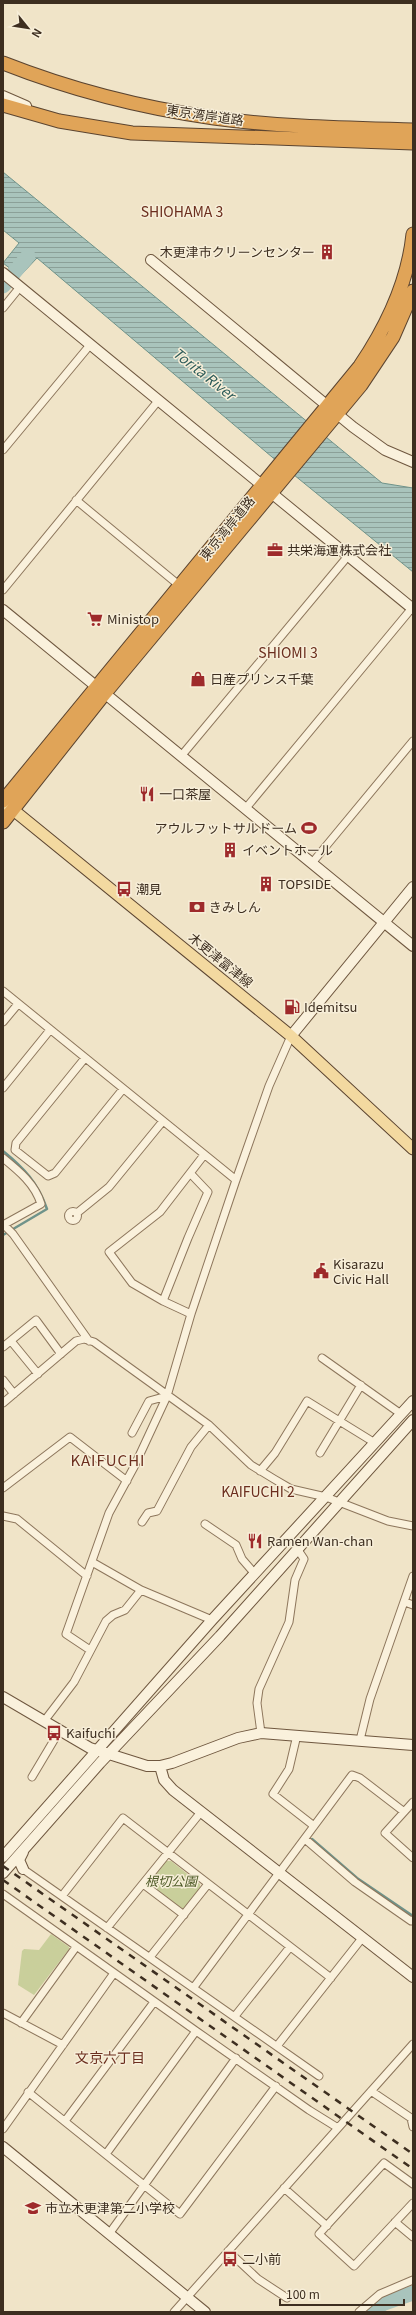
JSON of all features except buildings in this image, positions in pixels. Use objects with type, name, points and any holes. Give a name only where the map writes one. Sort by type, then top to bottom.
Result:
[{"type":"highway","name":"東京湾岸道路","points":[[3,63],[106,96],[204,117],[307,126],[413,130]]},
{"type":"highway","name":"東京湾岸道路","points":[[3,105],[73,124],[157,135],[413,144]]},
{"type":"highway","name":"東京湾岸道路","points":[[333,410],[388,318],[404,278],[413,234]]},
{"type":"highway","name":"東京湾岸道路","points":[[3,822],[6,804],[333,410],[368,375],[387,348],[399,326],[413,291]]},
{"type":"highway","name":"東京湾岸道路","points":[[101,690],[180,586],[266,490]]},
{"type":"main road","name":"木更津富津線","points":[[6,804],[291,1036],[413,1149]]},
{"type":"street","points":[[3,96],[73,124]]},
{"type":"street","points":[[151,260],[333,410],[385,450],[413,462]]},
{"type":"street","points":[[3,273],[413,609],[246,808]]},
{"type":"street","points":[[3,308],[18,285]]},
{"type":"street","points":[[3,450],[90,345]]},
{"type":"street","points":[[3,590],[158,401]]},
{"type":"street","points":[[76,500],[180,586]]},
{"type":"street","points":[[182,755],[348,556]]},
{"type":"street","points":[[3,610],[182,755],[413,946]]},
{"type":"street","points":[[312,863],[413,741]]},
{"type":"street","points":[[90,1650],[66,1634],[109,1513],[127,1481],[167,1396],[191,1314],[269,1086],[291,1036],[413,887]]},
{"type":"street","points":[[3,991],[236,1180]]},
{"type":"street","points":[[3,1022],[18,1004]]},
{"type":"street","points":[[3,1088],[50,1030]]},
{"type":"street","points":[[85,1058],[16,1143],[15,1150],[48,1176],[55,1173],[123,1089]]},
{"type":"street","points":[[77,1213],[109,1187],[163,1121]]},
{"type":"street","points":[[191,1314],[132,1283],[109,1252],[160,1212],[204,1155]]},
{"type":"street","points":[[3,1158],[23,1174],[39,1195],[41,1204],[3,1225],[13,1234],[89,1341]]},
{"type":"street","points":[[164,1301],[188,1238],[208,1192],[190,1174]]},
{"type":"street","points":[[3,1347],[36,1320],[61,1354]]},
{"type":"street","points":[[3,1403],[76,1341],[84,1339],[209,1425],[251,1465],[291,1489],[326,1498],[388,1521],[413,1526]]},
{"type":"street","points":[[11,1340],[38,1374]]},
{"type":"street","points":[[322,1358],[401,1414]]},
{"type":"street","points":[[3,1380],[14,1394]]},
{"type":"street","points":[[320,1454],[360,1385]]},
{"type":"street","points":[[132,1433],[150,1401],[167,1396]]},
{"type":"street","points":[[260,1471],[274,1453],[307,1401],[375,1442]]},
{"type":"street","points":[[3,1873],[212,1620],[326,1498],[413,1401]]},
{"type":"street","points":[[3,1857],[7,1849],[104,1752],[298,1550],[413,1420]]},
{"type":"street","points":[[142,1522],[148,1514],[157,1511],[191,1447],[209,1425]]},
{"type":"street","points":[[3,1488],[70,1437],[127,1481]]},
{"type":"street","points":[[3,1516],[17,1520],[87,1576]]},
{"type":"street","points":[[205,1524],[236,1545],[242,1559],[255,1574]]},
{"type":"street","points":[[261,1733],[257,1703],[258,1690],[289,1622],[295,1580],[304,1559],[298,1550]]},
{"type":"street","points":[[92,1562],[141,1590],[212,1620]]},
{"type":"street","points":[[360,1740],[370,1699],[413,1576]]},
{"type":"street","points":[[45,1720],[64,1692],[74,1682],[106,1621],[113,1615],[125,1610],[141,1590]]},
{"type":"street","points":[[405,1602],[413,1605]]},
{"type":"street","points":[[3,1697],[45,1720],[90,1748],[147,1766],[160,1766],[238,1738],[261,1733],[413,1745]]},
{"type":"street","points":[[32,1777],[60,1730]]},
{"type":"street","points":[[297,1735],[289,1769],[273,1794],[314,1826]]},
{"type":"street","points":[[160,1766],[164,1780],[173,1790],[281,1872],[413,1977]]},
{"type":"street","points":[[194,1987],[352,1775],[360,1778],[403,1811]]},
{"type":"street","points":[[413,1802],[403,1811],[385,1833],[413,1858]]},
{"type":"street","points":[[107,1928],[201,1812]]},
{"type":"street","points":[[62,1896],[124,1818],[331,1978]]},
{"type":"street","points":[[305,1839],[354,1882],[412,1920]]},
{"type":"street","points":[[27,1845],[19,1860],[23,1869],[194,1987],[319,2076]]},
{"type":"street","points":[[143,1884],[184,1915]]},
{"type":"street","points":[[150,1957],[208,1884]]},
{"type":"street","points":[[3,1894],[154,2002],[338,2128]]},
{"type":"street","points":[[277,2046],[363,1937]]},
{"type":"street","points":[[21,2023],[76,1947]]},
{"type":"street","points":[[235,2016],[290,1947]]},
{"type":"street","points":[[3,2129],[114,1973]]},
{"type":"street","points":[[65,2121],[154,2002]]},
{"type":"street","points":[[3,2013],[63,2045]]},
{"type":"street","points":[[106,2154],[196,2031]]},
{"type":"street","points":[[174,2312],[413,2044]]},
{"type":"street","points":[[109,2234],[236,2058]]},
{"type":"street","points":[[28,2092],[180,2214],[276,2086]]},
{"type":"street","points":[[372,2091],[412,2117],[413,2127]]},
{"type":"street","points":[[3,2147],[205,2312]]},
{"type":"street","points":[[413,2184],[384,2163],[319,2234],[354,2266],[413,2203]]},
{"type":"street","points":[[284,2188],[327,2226]]},
{"type":"street","points":[[395,2222],[413,2237]]},
{"type":"street","points":[[228,2251],[258,2279],[287,2298]]},
{"type":"street","points":[[359,2312],[380,2294],[413,2280]]},
{"type":"green space","name":"根切公園","points":[[165,1861],[171,1861],[200,1884],[200,1888],[185,1908],[180,1909],[148,1882]]},
{"type":"green space","points":[[51,1934],[69,1947],[69,1949],[34,1995],[18,1985],[22,1951],[24,1949],[39,1950]]},
{"type":"water","points":[[3,172],[382,483],[413,488],[413,572],[272,457],[37,258],[20,276],[3,263],[19,243],[3,230]]},
{"type":"waterway","name":"Torita River","points":[[3,286],[28,256]]},
{"type":"waterway","points":[[3,1151],[30,1177],[39,1191],[47,1209],[3,1235]]},
{"type":"waterway","points":[[312,1839],[357,1878],[413,1916]]},
{"type":"waterway","points":[[374,2312],[382,2304],[413,2293]]},
{"type":"railway","points":[[3,1866],[413,2154]]},
{"type":"railway","points":[[3,1880],[413,2169]]},
{"type":"place","name":"木更津市クリーンセンター","points":[[327,252]]},
{"type":"place","name":"共栄海運株式会社","points":[[275,550]]},
{"type":"place","name":"Ministop","points":[[95,619]]},
{"type":"place","name":"日産プリンス千葉","points":[[198,679]]},
{"type":"place","name":"一口茶屋","points":[[147,794]]},
{"type":"place","name":"アウルフットサルドーム","points":[[309,828]]},
{"type":"place","name":"イベントホール","points":[[230,850]]},
{"type":"place","name":"TOPSIDE","points":[[266,884]]},
{"type":"place","name":"潮見","points":[[124,889]]},
{"type":"place","name":"きみしん","points":[[197,907]]},
{"type":"place","name":"Idemitsu","points":[[292,1007]]},
{"type":"place","name":"Kisarazu Civic Hall","points":[[321,1271]]},
{"type":"place","name":"Ramen Wan-chan","points":[[255,1541]]},
{"type":"place","name":"Kaifuchi","points":[[54,1733]]},
{"type":"place","name":"市立木更津第二小学校","points":[[33,2208]]},
{"type":"place","name":"二小前","points":[[230,2259]]},
{"type":"district","name":"SHIOHAMA 3","points":[[182,212]]},
{"type":"district","name":"SHIOMI 3","points":[[288,653]]},
{"type":"district","name":"KAIFUCHI","points":[[108,1461]]},
{"type":"district","name":"KAIFUCHI 2","points":[[258,1492]]},
{"type":"district","name":"文京六丁目","points":[[110,2058]]}]
